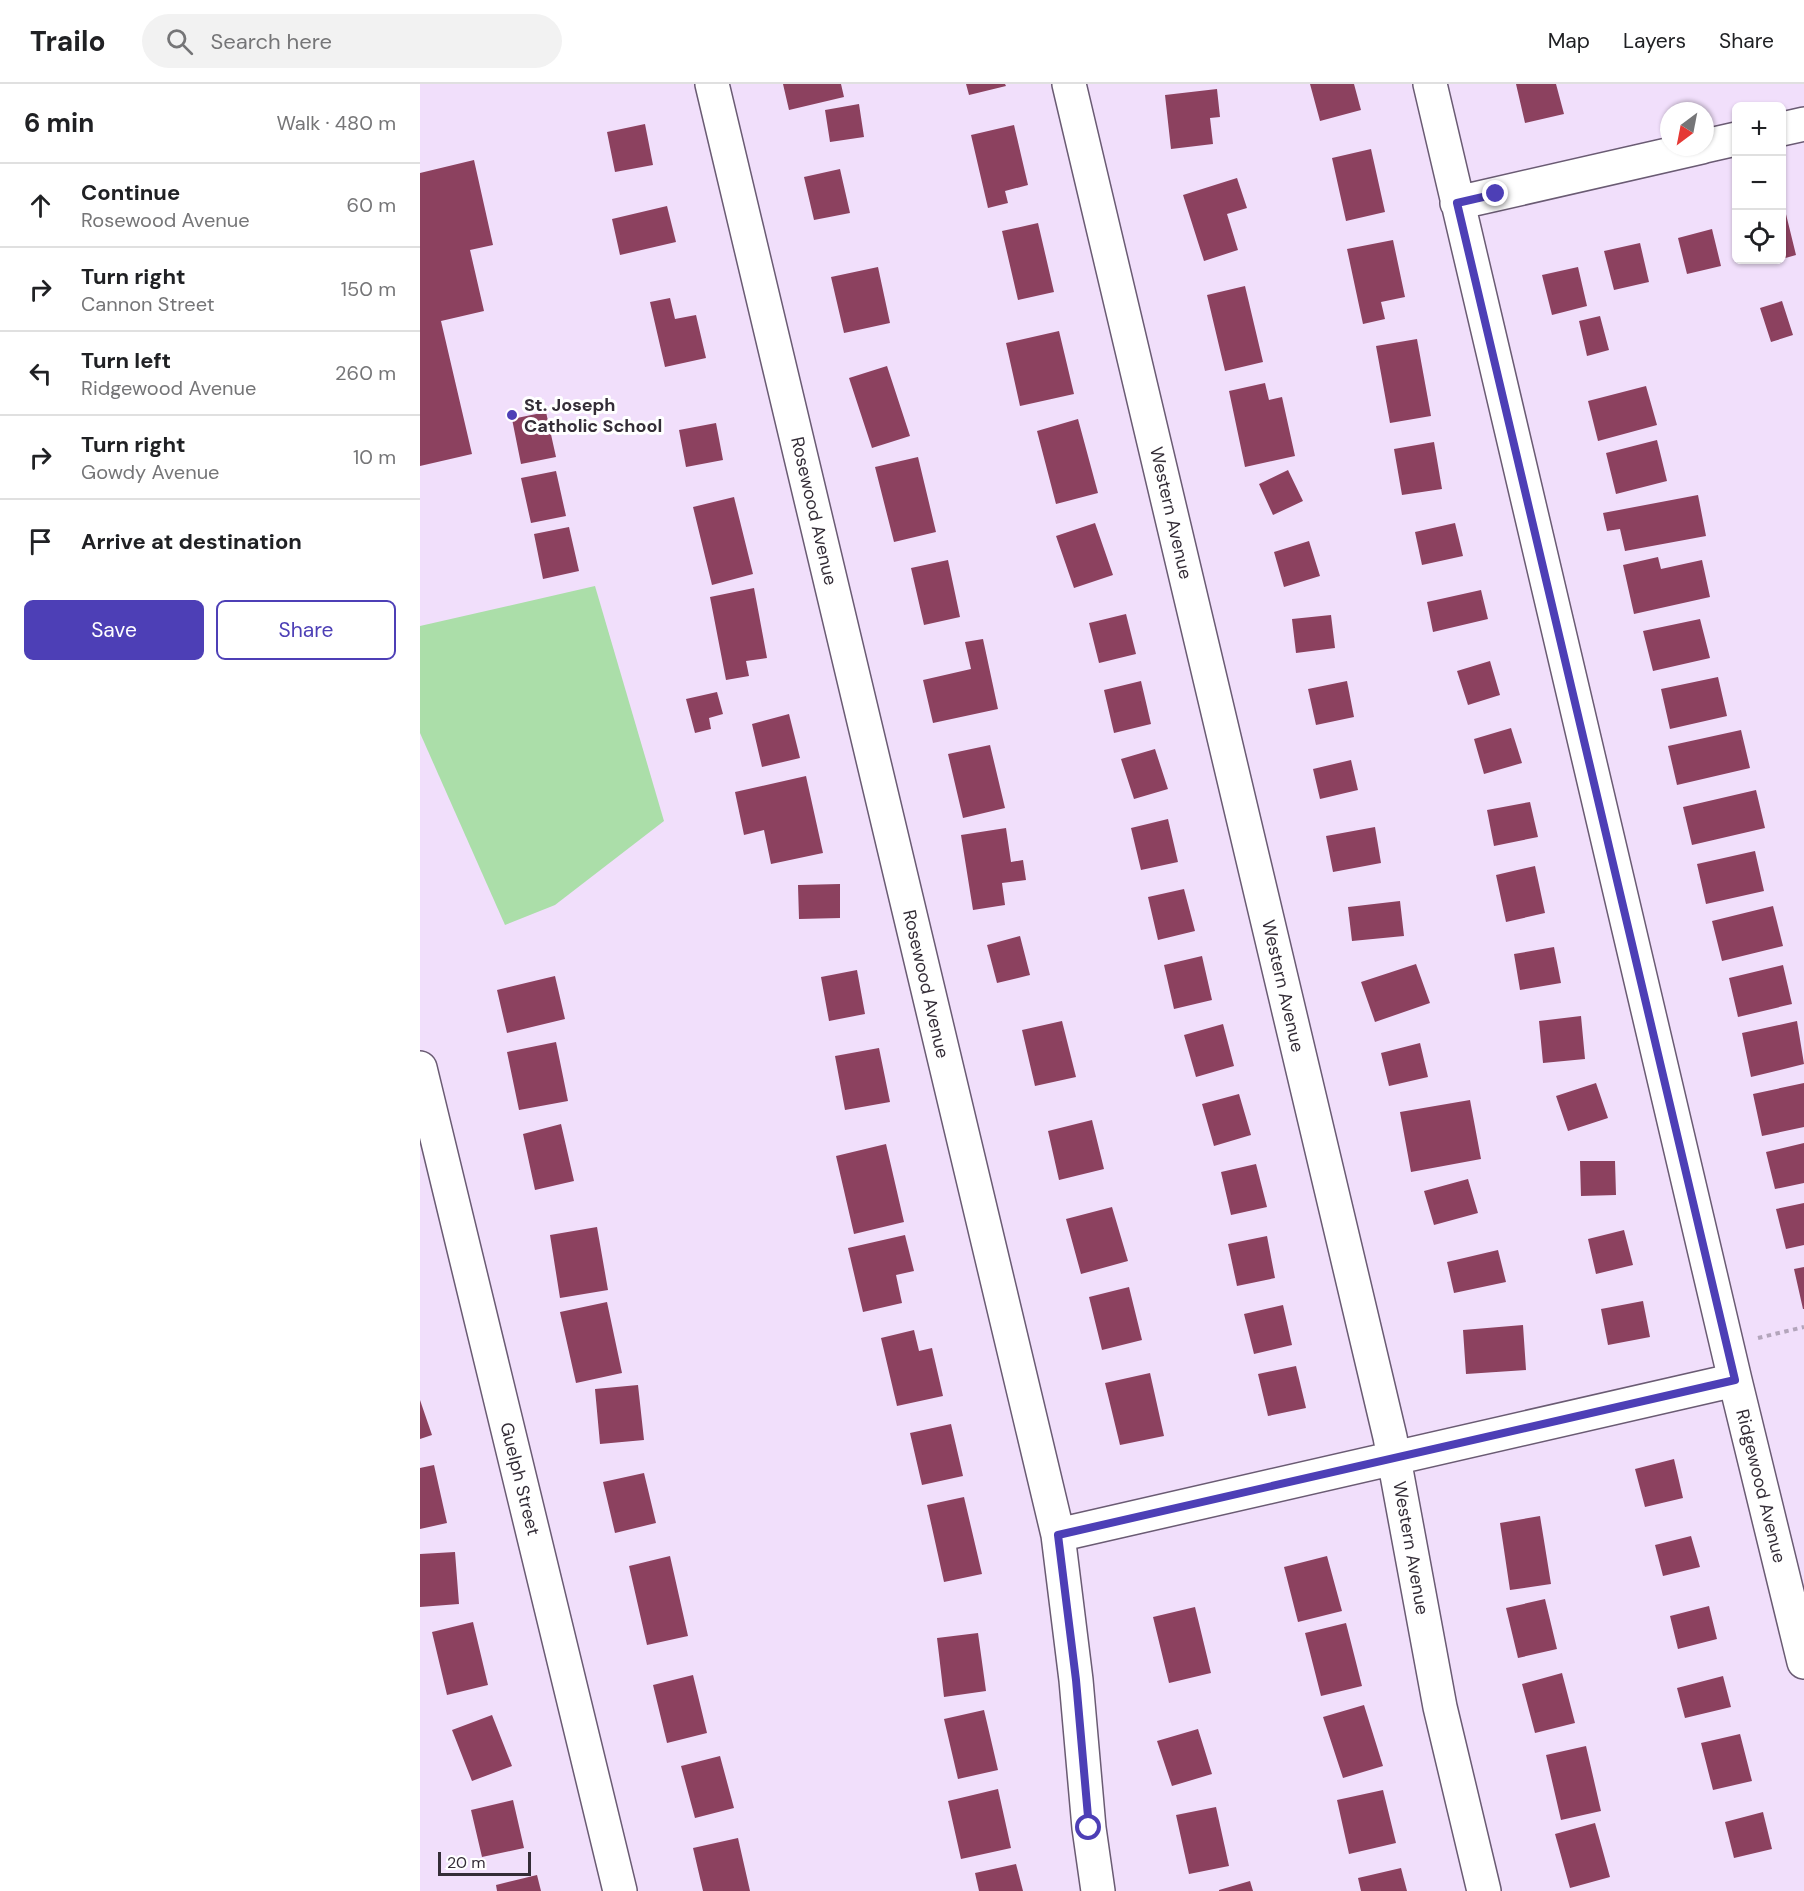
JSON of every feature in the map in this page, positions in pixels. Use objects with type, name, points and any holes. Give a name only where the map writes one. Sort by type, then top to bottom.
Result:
[{"type":"street","name":"Rosewood Avenue","points":[[712,84],[1058,1535],[1076,1680],[1089,1828],[1098,1891]]},
{"type":"street","name":"Western Avenue","points":[[1069,84],[1394,1458],[1440,1707],[1484,1891]]},
{"type":"street","name":"Ridgewood Avenue","points":[[1430,84],[1735,1380],[1804,1662]]},
{"type":"street","points":[[1786,128],[1804,124]]},
{"type":"street","points":[[1714,145],[1732,140]]},
{"type":"street","points":[[1457,203],[1664,156]]},
{"type":"street","name":"Guelph Street","points":[[420,1068],[620,1891]]},
{"type":"street","points":[[1058,1535],[1735,1380]]},
{"type":"path","points":[[1727,1345],[1804,1327]]},
{"type":"green space","points":[[595,586],[664,821],[555,905],[505,925],[420,733],[420,626]]},
{"type":"building","points":[[783,84],[841,84],[844,97],[789,110]]},
{"type":"building","points":[[966,84],[1005,84],[1006,86],[969,95]]},
{"type":"building","points":[[1310,84],[1354,84],[1361,110],[1320,121]]},
{"type":"building","points":[[1516,84],[1556,84],[1564,114],[1525,123]]},
{"type":"building","points":[[1217,89],[1220,117],[1210,118],[1213,144],[1171,149],[1165,95]]},
{"type":"building","points":[[859,104],[864,137],[830,142],[825,110]]},
{"type":"building","points":[[645,124],[653,165],[615,172],[607,132]]},
{"type":"building","points":[[1014,125],[1028,185],[1005,191],[1008,203],[988,208],[971,135]]},
{"type":"building","points":[[1371,149],[1385,212],[1346,221],[1332,158]]},
{"type":"building","points":[[474,160],[493,245],[470,250],[484,311],[441,321],[472,454],[420,466],[420,173]]},
{"type":"building","points":[[840,169],[850,213],[814,220],[804,177]]},
{"type":"building","points":[[1237,178],[1247,208],[1227,214],[1238,250],[1204,261],[1183,195]]},
{"type":"building","points":[[667,206],[676,242],[620,255],[612,219]]},
{"type":"building","points":[[1786,214],[1796,255],[1786,258]]},
{"type":"building","points":[[1038,223],[1054,292],[1018,300],[1002,231]]},
{"type":"building","points":[[1712,229],[1721,266],[1687,274],[1678,238]]},
{"type":"building","points":[[1393,240],[1405,297],[1381,302],[1385,319],[1363,324],[1347,249]]},
{"type":"building","points":[[1640,243],[1649,282],[1614,290],[1604,251]]},
{"type":"building","points":[[878,267],[890,323],[844,333],[831,277]]},
{"type":"building","points":[[1578,267],[1587,306],[1552,315],[1542,275]]},
{"type":"building","points":[[1245,286],[1263,362],[1225,371],[1207,295]]},
{"type":"building","points":[[670,298],[675,319],[696,315],[706,358],[665,367],[650,302]]},
{"type":"building","points":[[1782,301],[1793,335],[1771,342],[1760,308]]},
{"type":"building","points":[[1600,316],[1609,350],[1587,356],[1579,321]]},
{"type":"building","points":[[1059,331],[1074,394],[1020,406],[1006,343]]},
{"type":"building","points":[[1417,339],[1431,416],[1390,423],[1376,346]]},
{"type":"building","points":[[887,366],[910,436],[872,448],[849,378]]},
{"type":"building","points":[[1265,383],[1269,400],[1282,397],[1295,456],[1245,467],[1229,391]]},
{"type":"building","points":[[1646,386],[1657,425],[1598,441],[1588,401]]},
{"type":"building","points":[[546,412],[556,457],[521,464],[512,419]]},
{"type":"building","points":[[1078,419],[1098,493],[1056,504],[1037,431]]},
{"type":"building","points":[[716,423],[723,460],[686,467],[679,430]]},
{"type":"building","points":[[1657,440],[1667,481],[1616,494],[1606,453]]},
{"type":"building","points":[[1434,442],[1442,489],[1402,495],[1394,449]]},
{"type":"building","points":[[918,457],[936,532],[894,542],[875,467]]},
{"type":"building","points":[[1288,470],[1303,501],[1273,515],[1259,484]]},
{"type":"building","points":[[556,471],[566,516],[531,523],[521,478]]},
{"type":"building","points":[[1698,495],[1706,536],[1625,551],[1620,529],[1607,531],[1603,513]]},
{"type":"building","points":[[734,497],[753,574],[712,585],[693,507]]},
{"type":"building","points":[[1095,523],[1113,575],[1074,588],[1056,536]]},
{"type":"building","points":[[1455,523],[1463,556],[1422,565],[1415,532]]},
{"type":"building","points":[[569,527],[579,571],[543,579],[534,534]]},
{"type":"building","points":[[1309,541],[1320,576],[1284,587],[1274,552]]},
{"type":"building","points":[[1658,557],[1661,569],[1702,560],[1710,597],[1634,614],[1623,565]]},
{"type":"building","points":[[948,560],[960,617],[924,625],[911,568]]},
{"type":"building","points":[[754,588],[767,658],[746,661],[749,676],[726,680],[710,597]]},
{"type":"building","points":[[1481,590],[1488,619],[1433,632],[1427,602]]},
{"type":"building","points":[[1126,614],[1136,654],[1099,663],[1089,623]]},
{"type":"building","points":[[1331,615],[1335,648],[1296,653],[1292,619]]},
{"type":"building","points":[[1700,619],[1710,658],[1653,671],[1643,631]]},
{"type":"building","points":[[983,639],[998,709],[933,723],[923,680],[971,669],[965,642]]},
{"type":"building","points":[[1490,661],[1500,695],[1468,705],[1457,671]]},
{"type":"building","points":[[1718,677],[1727,716],[1670,729],[1661,689]]},
{"type":"building","points":[[1141,681],[1151,724],[1114,733],[1104,690]]},
{"type":"building","points":[[1347,681],[1354,717],[1316,725],[1308,689]]},
{"type":"building","points":[[717,692],[723,714],[709,718],[711,729],[695,733],[686,699]]},
{"type":"building","points":[[789,714],[800,758],[762,767],[752,724]]},
{"type":"building","points":[[1511,728],[1522,763],[1484,774],[1474,739]]},
{"type":"building","points":[[1741,730],[1750,768],[1677,785],[1668,746]]},
{"type":"building","points":[[990,745],[1005,808],[963,818],[948,754]]},
{"type":"building","points":[[1155,749],[1168,789],[1134,799],[1121,759]]},
{"type":"building","points":[[1351,760],[1358,790],[1320,799],[1313,769]]},
{"type":"building","points":[[806,776],[823,853],[771,864],[764,830],[744,835],[735,792]]},
{"type":"building","points":[[1756,790],[1765,828],[1692,845],[1683,807]]},
{"type":"building","points":[[1530,802],[1538,837],[1494,846],[1487,810]]},
{"type":"building","points":[[1168,819],[1178,862],[1141,870],[1131,828]]},
{"type":"building","points":[[1375,827],[1381,863],[1333,872],[1326,836]]},
{"type":"building","points":[[1006,828],[1011,862],[1023,860],[1026,880],[1002,883],[1005,905],[973,910],[961,835]]},
{"type":"building","points":[[1755,851],[1764,891],[1706,904],[1697,864]]},
{"type":"building","points":[[1535,866],[1545,913],[1506,922],[1496,875]]},
{"type":"building","points":[[840,884],[840,918],[799,919],[798,885]]},
{"type":"building","points":[[1184,889],[1195,931],[1158,940],[1148,897]]},
{"type":"building","points":[[1400,901],[1404,936],[1352,941],[1348,907]]},
{"type":"building","points":[[1773,906],[1783,946],[1722,961],[1712,921]]},
{"type":"building","points":[[1020,936],[1030,975],[997,983],[987,945]]},
{"type":"building","points":[[1554,947],[1561,983],[1520,990],[1514,954]]},
{"type":"building","points":[[1202,956],[1212,1000],[1174,1009],[1164,965]]},
{"type":"building","points":[[1416,964],[1430,1003],[1375,1022],[1361,982]]},
{"type":"building","points":[[1783,965],[1792,1004],[1738,1017],[1729,978]]},
{"type":"building","points":[[857,970],[865,1014],[829,1021],[821,977]]},
{"type":"building","points":[[555,976],[565,1019],[507,1033],[497,990]]},
{"type":"building","points":[[1581,1016],[1585,1059],[1543,1063],[1539,1021]]},
{"type":"building","points":[[1062,1021],[1076,1077],[1035,1086],[1022,1030]]},
{"type":"building","points":[[1797,1021],[1804,1064],[1751,1077],[1742,1033]]},
{"type":"building","points":[[1223,1024],[1234,1066],[1196,1077],[1184,1035]]},
{"type":"building","points":[[556,1042],[568,1101],[519,1110],[507,1052]]},
{"type":"building","points":[[1420,1043],[1428,1077],[1389,1086],[1381,1053]]},
{"type":"building","points":[[879,1048],[890,1102],[845,1110],[835,1056]]},
{"type":"building","points":[[1596,1083],[1608,1118],[1568,1131],[1556,1096]]},
{"type":"building","points":[[1804,1083],[1804,1127],[1762,1136],[1753,1094]]},
{"type":"building","points":[[1239,1094],[1251,1135],[1214,1146],[1202,1104]]},
{"type":"building","points":[[1470,1100],[1481,1159],[1411,1172],[1400,1112]]},
{"type":"building","points":[[1092,1120],[1104,1169],[1059,1180],[1048,1131]]},
{"type":"building","points":[[561,1124],[574,1181],[535,1190],[523,1134]]},
{"type":"building","points":[[1804,1143],[1804,1183],[1775,1189],[1766,1152]]},
{"type":"building","points":[[886,1144],[904,1222],[854,1234],[836,1156]]},
{"type":"building","points":[[1580,1161],[1615,1161],[1616,1195],[1581,1196]]},
{"type":"building","points":[[1256,1164],[1267,1207],[1231,1215],[1221,1172]]},
{"type":"building","points":[[1468,1179],[1478,1213],[1434,1225],[1424,1191]]},
{"type":"building","points":[[1804,1203],[1804,1245],[1786,1249],[1776,1209]]},
{"type":"building","points":[[1112,1207],[1128,1261],[1081,1274],[1066,1219]]},
{"type":"building","points":[[597,1227],[608,1290],[560,1298],[550,1235]]},
{"type":"building","points":[[1624,1230],[1633,1265],[1596,1274],[1588,1239]]},
{"type":"building","points":[[905,1235],[914,1271],[896,1275],[902,1303],[863,1312],[848,1248]]},
{"type":"building","points":[[1267,1236],[1275,1278],[1237,1286],[1228,1244]]},
{"type":"building","points":[[1498,1250],[1506,1282],[1454,1293],[1447,1262]]},
{"type":"building","points":[[1804,1267],[1804,1309],[1803,1309],[1794,1269]]},
{"type":"building","points":[[1129,1287],[1142,1340],[1102,1350],[1089,1297]]},
{"type":"building","points":[[1643,1301],[1650,1337],[1608,1345],[1601,1309]]},
{"type":"building","points":[[607,1302],[622,1373],[576,1383],[560,1312]]},
{"type":"building","points":[[1283,1305],[1292,1345],[1254,1354],[1244,1314]]},
{"type":"building","points":[[1523,1325],[1526,1370],[1466,1374],[1463,1330]]},
{"type":"building","points":[[914,1330],[919,1351],[932,1348],[943,1396],[897,1406],[881,1338]]},
{"type":"building","points":[[1296,1366],[1306,1408],[1268,1416],[1258,1374]]},
{"type":"building","points":[[1150,1373],[1164,1436],[1120,1445],[1105,1383]]},
{"type":"building","points":[[638,1385],[644,1440],[600,1444],[595,1389]]},
{"type":"building","points":[[420,1400],[432,1435],[420,1439]]},
{"type":"building","points":[[951,1424],[963,1476],[922,1485],[910,1433]]},
{"type":"building","points":[[1674,1459],[1683,1498],[1645,1507],[1635,1469]]},
{"type":"building","points":[[434,1465],[447,1523],[420,1529],[420,1468]]},
{"type":"building","points":[[644,1473],[656,1523],[615,1533],[603,1482]]},
{"type":"building","points":[[964,1497],[982,1574],[944,1582],[927,1505]]},
{"type":"building","points":[[1540,1516],[1551,1584],[1510,1590],[1500,1523]]},
{"type":"building","points":[[1691,1536],[1700,1567],[1663,1576],[1655,1545]]},
{"type":"building","points":[[455,1552],[459,1604],[420,1607],[420,1554]]},
{"type":"building","points":[[670,1556],[688,1636],[647,1645],[629,1566]]},
{"type":"building","points":[[1327,1556],[1342,1611],[1298,1622],[1284,1567]]},
{"type":"building","points":[[1545,1599],[1557,1649],[1518,1658],[1506,1608]]},
{"type":"building","points":[[1709,1606],[1717,1639],[1678,1649],[1670,1616]]},
{"type":"building","points":[[1195,1607],[1211,1673],[1169,1683],[1153,1617]]},
{"type":"building","points":[[473,1622],[488,1685],[447,1695],[432,1632]]},
{"type":"building","points":[[1346,1623],[1362,1686],[1321,1696],[1305,1633]]},
{"type":"building","points":[[978,1633],[986,1691],[944,1697],[937,1638]]},
{"type":"building","points":[[1562,1673],[1575,1723],[1535,1733],[1522,1684]]},
{"type":"building","points":[[693,1675],[707,1733],[667,1743],[653,1685]]},
{"type":"building","points":[[1723,1676],[1731,1707],[1685,1718],[1677,1688]]},
{"type":"building","points":[[1364,1705],[1383,1766],[1343,1778],[1323,1717]]},
{"type":"building","points":[[984,1710],[998,1770],[958,1779],[944,1719]]},
{"type":"building","points":[[492,1715],[512,1766],[472,1781],[452,1730]]},
{"type":"building","points":[[1198,1729],[1212,1774],[1172,1786],[1157,1741]]},
{"type":"building","points":[[1740,1734],[1752,1781],[1713,1790],[1701,1743]]},
{"type":"building","points":[[1586,1746],[1601,1811],[1561,1820],[1546,1755]]},
{"type":"building","points":[[720,1756],[734,1808],[695,1818],[681,1766]]},
{"type":"building","points":[[998,1789],[1011,1848],[961,1859],[948,1801]]},
{"type":"building","points":[[1383,1790],[1396,1843],[1349,1854],[1337,1800]]},
{"type":"building","points":[[513,1800],[524,1848],[482,1857],[471,1810]]},
{"type":"building","points":[[1216,1807],[1229,1866],[1189,1874],[1176,1815]]},
{"type":"building","points":[[1763,1812],[1772,1849],[1734,1858],[1725,1822]]},
{"type":"building","points":[[1595,1823],[1610,1877],[1570,1888],[1555,1834]]},
{"type":"building","points":[[738,1838],[750,1891],[703,1891],[693,1848]]},
{"type":"building","points":[[1016,1864],[1023,1891],[979,1891],[975,1873]]},
{"type":"building","points":[[1401,1868],[1407,1891],[1361,1891],[1358,1878]]},
{"type":"building","points":[[537,1875],[541,1891],[497,1891],[496,1885]]},
{"type":"building","points":[[1250,1881],[1253,1891],[1219,1891],[1219,1890]]},
{"type":"place","name":"St. Joseph Catholic School","points":[[512,415]]},
{"type":"route","points":[[1089,1828],[1076,1680],[1058,1535],[1735,1380],[1457,203],[1496,194]]}]
